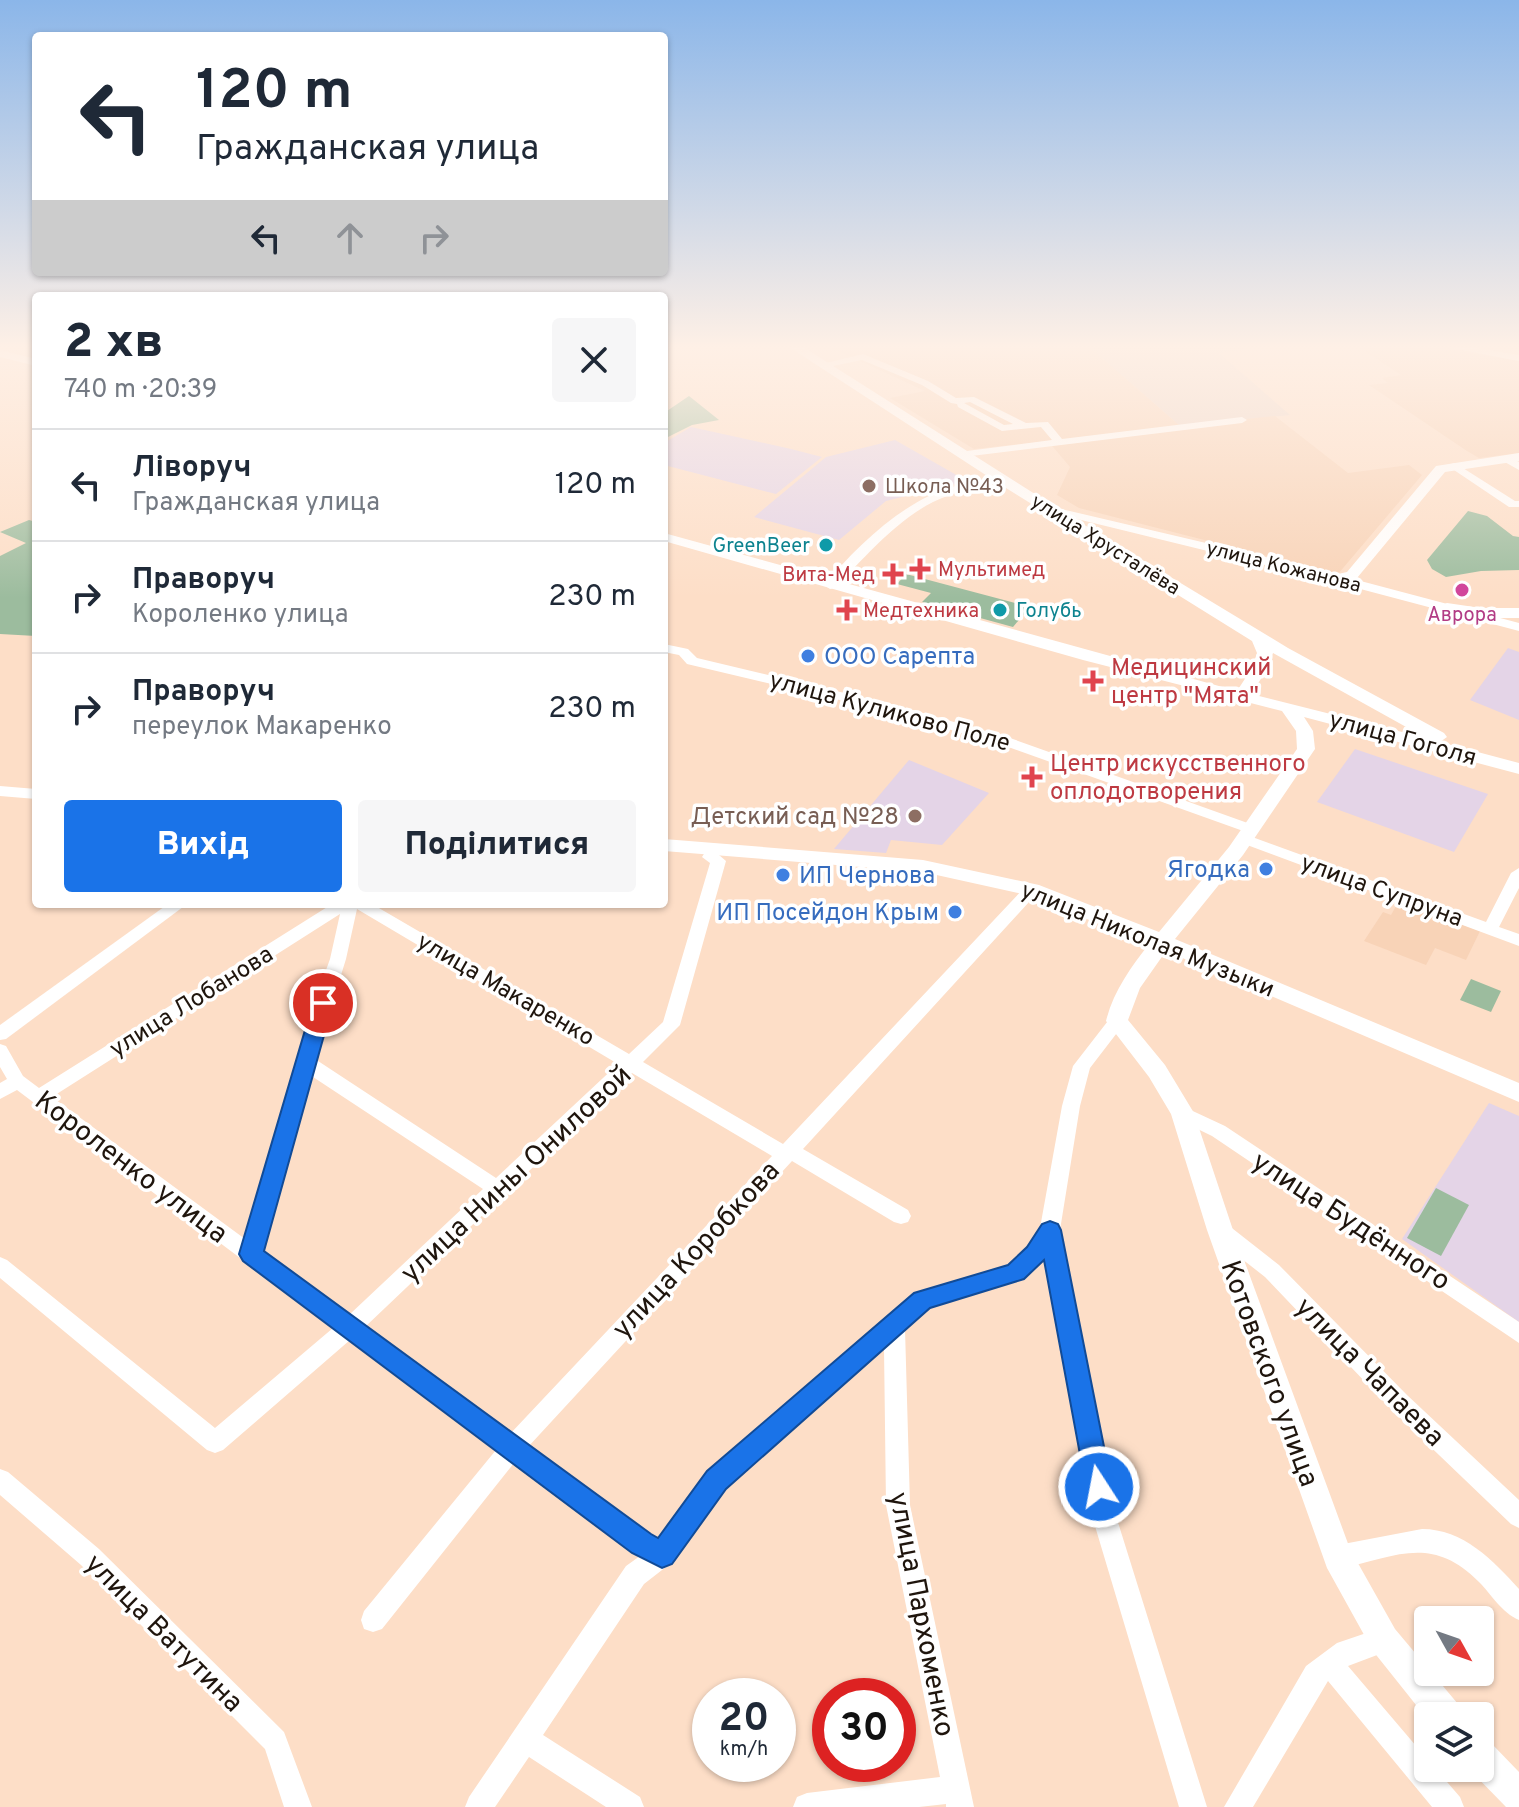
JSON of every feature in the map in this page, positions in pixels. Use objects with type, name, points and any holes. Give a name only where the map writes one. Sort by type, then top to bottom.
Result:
[{"type":"main road","name":"улица Хрусталёва","points":[[924,429],[1259,639],[1369,703],[1489,761]]},
{"type":"main road","points":[[1348,579],[1441,469],[1515,461]]},
{"type":"main road","name":"улица Кожанова","points":[[1048,508],[1348,579]]},
{"type":"main road","points":[[1084,531],[1092,524],[1109,522]]},
{"type":"main road","points":[[1101,542],[1100,536],[1105,531],[1136,528]]},
{"type":"main road","points":[[668,538],[830,585],[1244,691],[1290,717],[1294,742],[1293,769],[1247,834],[1162,941],[1119,1007],[1117,1021]]},
{"type":"main road","points":[[1447,608],[1481,613],[1519,613]]},
{"type":"main road","points":[[1244,691],[1265,656],[1264,645],[1259,639]]},
{"type":"main road","name":"улица Гоголя","points":[[1290,717],[1317,715],[1519,769]]},
{"type":"main road","points":[[0,791],[32,794]]},
{"type":"main road","name":"улица Николая Музыки","points":[[668,845],[923,866],[1032,890],[1162,941],[1519,1093]]},
{"type":"main road","name":"Котовского улица","points":[[1117,1021],[1157,1071],[1182,1113],[1220,1230],[1338,1557],[1384,1640],[1435,1702]]},
{"type":"main road","points":[[1494,1770],[1519,1796]]},
{"type":"street","points":[[1048,429],[1058,441]]},
{"type":"street","points":[[963,454],[1160,429]]},
{"type":"street","points":[[1455,466],[1513,505],[1519,504]]},
{"type":"street","points":[[830,585],[909,512],[945,493],[1001,479]]},
{"type":"street","name":"улица Кожанова","points":[[1348,579],[1519,627]]},
{"type":"street","name":"улица Куликово Поле","points":[[668,649],[683,652],[692,661],[886,707],[1005,741],[1247,834]]},
{"type":"street","name":"улица Супруна","points":[[1247,834],[1519,940]]},
{"type":"street","name":"улица Нины Ониловой","points":[[0,1266],[215,1442],[350,1327],[671,1025],[718,861],[710,857],[714,849]]},
{"type":"street","points":[[1490,929],[1519,873]]},
{"type":"street","name":"улица Коробкова","points":[[373,1620],[512,1448],[1032,890]]},
{"type":"street","points":[[0,1034],[173,908]]},
{"type":"street","name":"улица Лобанова","points":[[39,1097],[338,908]]},
{"type":"street","points":[[251,1254],[305,1062],[338,959],[349,908]]},
{"type":"street","name":"улица Макаренко","points":[[367,908],[785,1152],[794,1153],[901,1216]]},
{"type":"street","points":[[1117,1021],[1082,1066],[1071,1106],[1050,1230],[1104,1516],[1193,1807]]},
{"type":"street","name":"Короленко улица","points":[[0,1051],[9,1087],[39,1097],[641,1544],[662,1555]]},
{"type":"street","points":[[305,1062],[498,1189]]},
{"type":"street","name":"улица Будённого","points":[[1182,1113],[1222,1130],[1245,1150],[1387,1240],[1519,1334]]},
{"type":"street","points":[[479,1807],[635,1575],[662,1555],[717,1480],[923,1300],[1016,1272],[1035,1254],[1050,1230]]},
{"type":"street","name":"улица Чапаева","points":[[1220,1230],[1272,1271],[1399,1402],[1519,1516]]},
{"type":"street","name":"улица Пархоменко","points":[[894,1325],[898,1505],[958,1798]]},
{"type":"street","name":"улица Ватутина","points":[[0,1480],[90,1557],[275,1741],[298,1807]]},
{"type":"street","points":[[1338,1557],[1429,1541],[1449,1547],[1484,1569],[1519,1608]]},
{"type":"street","points":[[1238,1807],[1315,1675],[1346,1652],[1384,1640]]},
{"type":"street","points":[[1330,1664],[1450,1807]]},
{"type":"street","points":[[525,1739],[630,1807]]},
{"type":"street","points":[[807,1807],[958,1798]]},
{"type":"shaded area","points":[[687,429],[702,429],[822,457],[776,494],[668,466],[668,441]]},
{"type":"shaded area","points":[[942,429],[1292,429],[1348,473],[1409,465],[1422,475],[1338,574],[1079,508],[1057,495],[1070,467],[1048,441],[974,449]]},
{"type":"shaded area","points":[[1435,429],[1519,429],[1519,453],[1479,458]]},
{"type":"shaded area","name":"Школа №43","points":[[895,440],[967,481],[886,501],[839,540],[754,517],[826,457]]},
{"type":"shaded area","points":[[1508,648],[1519,652],[1519,720],[1470,700]]},
{"type":"shaded area","points":[[1355,749],[1488,794],[1454,852],[1317,802]]},
{"type":"shaded area","name":"Детский сад №28","points":[[909,760],[989,793],[942,845],[891,840],[886,853],[834,849]]},
{"type":"shaded area","points":[[1399,901],[1480,931],[1466,960],[1435,948],[1426,965],[1364,941],[1383,912],[1391,915]]},
{"type":"shaded area","points":[[1489,1103],[1519,1116],[1519,1322],[1402,1239]]},
{"type":"green space","points":[[668,429],[683,429],[668,437]]},
{"type":"green space","points":[[1468,511],[1487,516],[1513,536],[1519,537],[1519,570],[1481,571],[1446,577],[1432,569],[1427,560]]},
{"type":"green space","points":[[32,521],[32,636],[0,634],[0,556],[26,543],[0,532]]},
{"type":"green space","points":[[906,574],[1030,607],[1013,627],[922,602],[931,593],[897,584]]},
{"type":"green space","points":[[1471,979],[1501,991],[1491,1012],[1460,1000]]},
{"type":"green space","points":[[1436,1188],[1469,1205],[1441,1256],[1407,1238]]},
{"type":"place","name":"Школа №43","points":[[869,486]]},
{"type":"place","name":"GreenBeer","points":[[826,545]]},
{"type":"place","name":"Мультимед","points":[[920,569]]},
{"type":"place","name":"Вита-Мед","points":[[893,574]]},
{"type":"place","name":"Аврора","points":[[1462,590]]},
{"type":"place","name":"Медтехника","points":[[847,610]]},
{"type":"place","name":"Голубь","points":[[1000,610]]},
{"type":"place","name":"ООО Сарепта","points":[[808,656]]},
{"type":"place","name":"Медицинский центр \"Мята\"","points":[[1093,681]]},
{"type":"place","name":"Центр искусственного оплодотворения","points":[[1032,777]]},
{"type":"place","name":"Детский сад №28","points":[[915,816]]},
{"type":"place","name":"Ягодка","points":[[1266,869]]},
{"type":"place","name":"ИП Чернова","points":[[783,875]]},
{"type":"place","name":"ИП Посейдон Крым","points":[[955,912]]},
{"type":"route","points":[[323,1003],[251,1254],[641,1544],[662,1555],[717,1480],[923,1300],[1016,1272],[1035,1254],[1050,1230],[1099,1487]]}]
